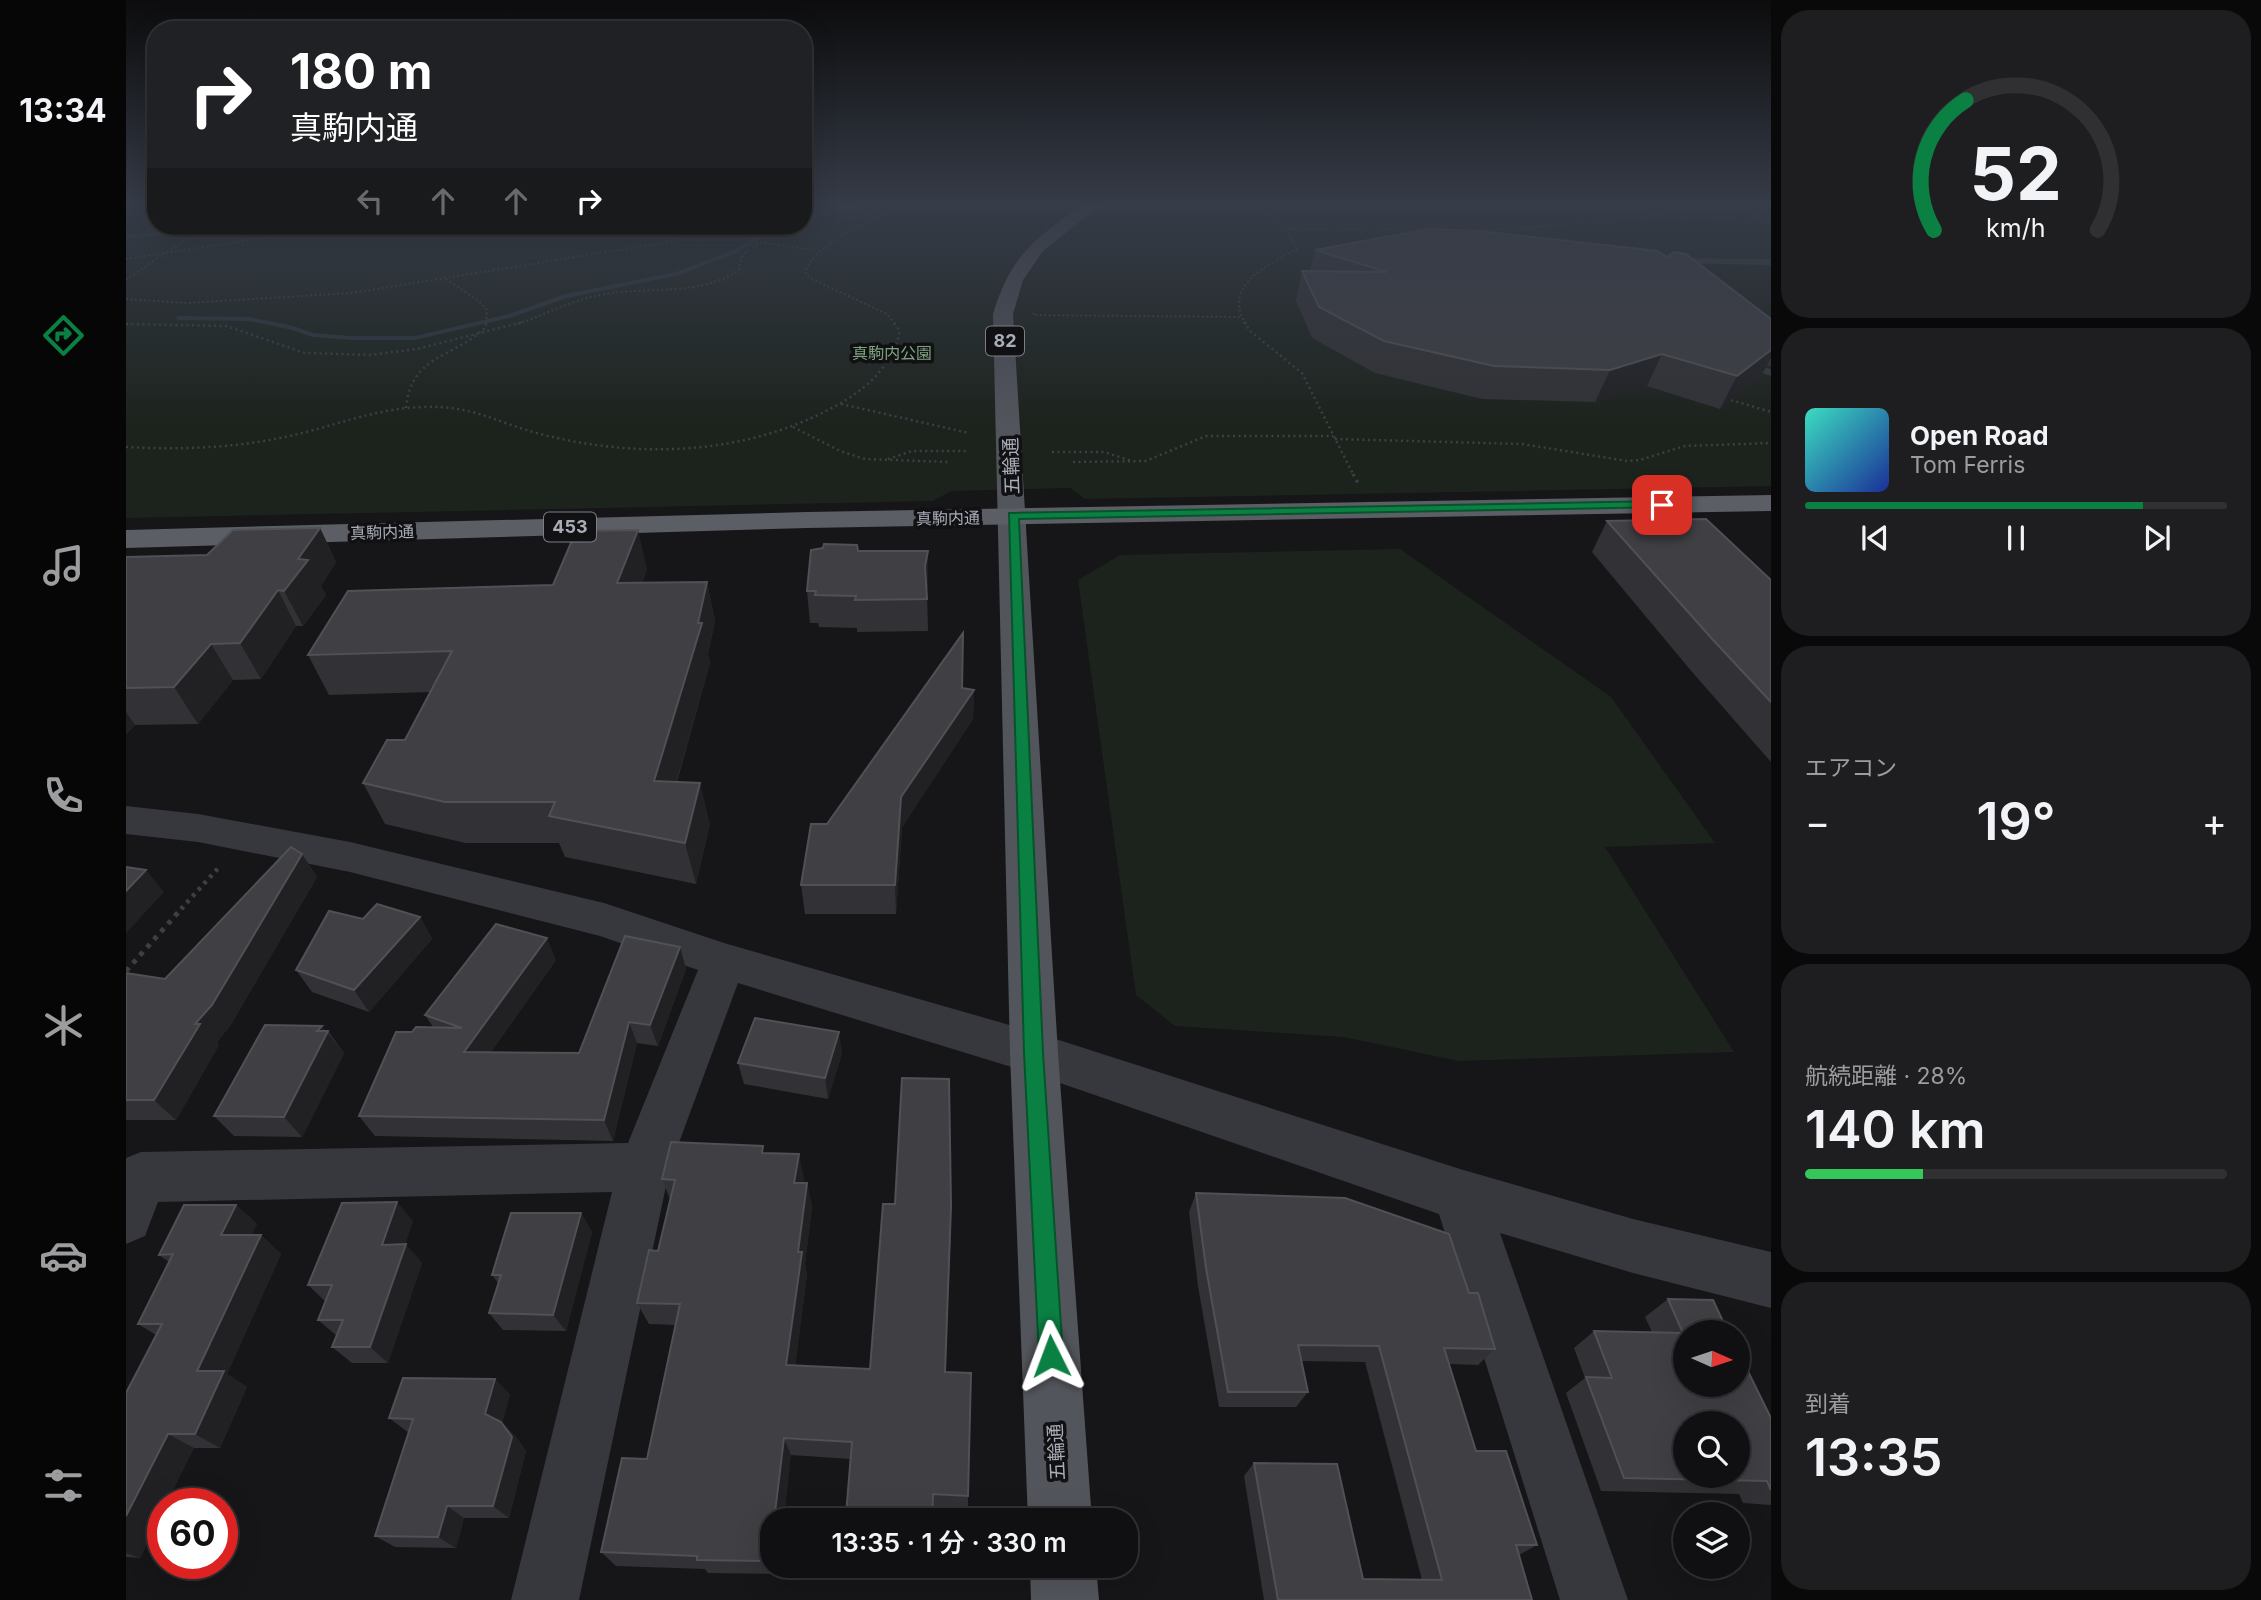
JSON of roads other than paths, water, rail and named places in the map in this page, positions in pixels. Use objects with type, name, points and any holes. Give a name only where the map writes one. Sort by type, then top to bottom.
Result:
[{"type":"highway","name":"真駒内通","points":[[126,539],[1013,516],[1771,503]]},
{"type":"main road","name":"五輪通","points":[[1015,278],[1003,314],[1034,1053],[1059,1508]]},
{"type":"main road","points":[[1064,1578],[1065,1600]]},
{"type":"street","points":[[126,820],[247,837],[350,857],[469,884],[604,920],[723,961],[1034,1053],[1460,1195],[1633,1246],[1771,1280]]},
{"type":"street","points":[[545,1600],[644,1167],[723,961]]},
{"type":"street","points":[[126,1217],[141,1177],[644,1167]]},
{"type":"street","points":[[1460,1195],[1594,1600]]},
{"type":"waterway","points":[[178,318],[249,319],[290,327],[313,335],[415,338],[511,316],[565,296],[659,278]]},
{"type":"park label","name":"真駒内公園","points":[[892,353]]}]
